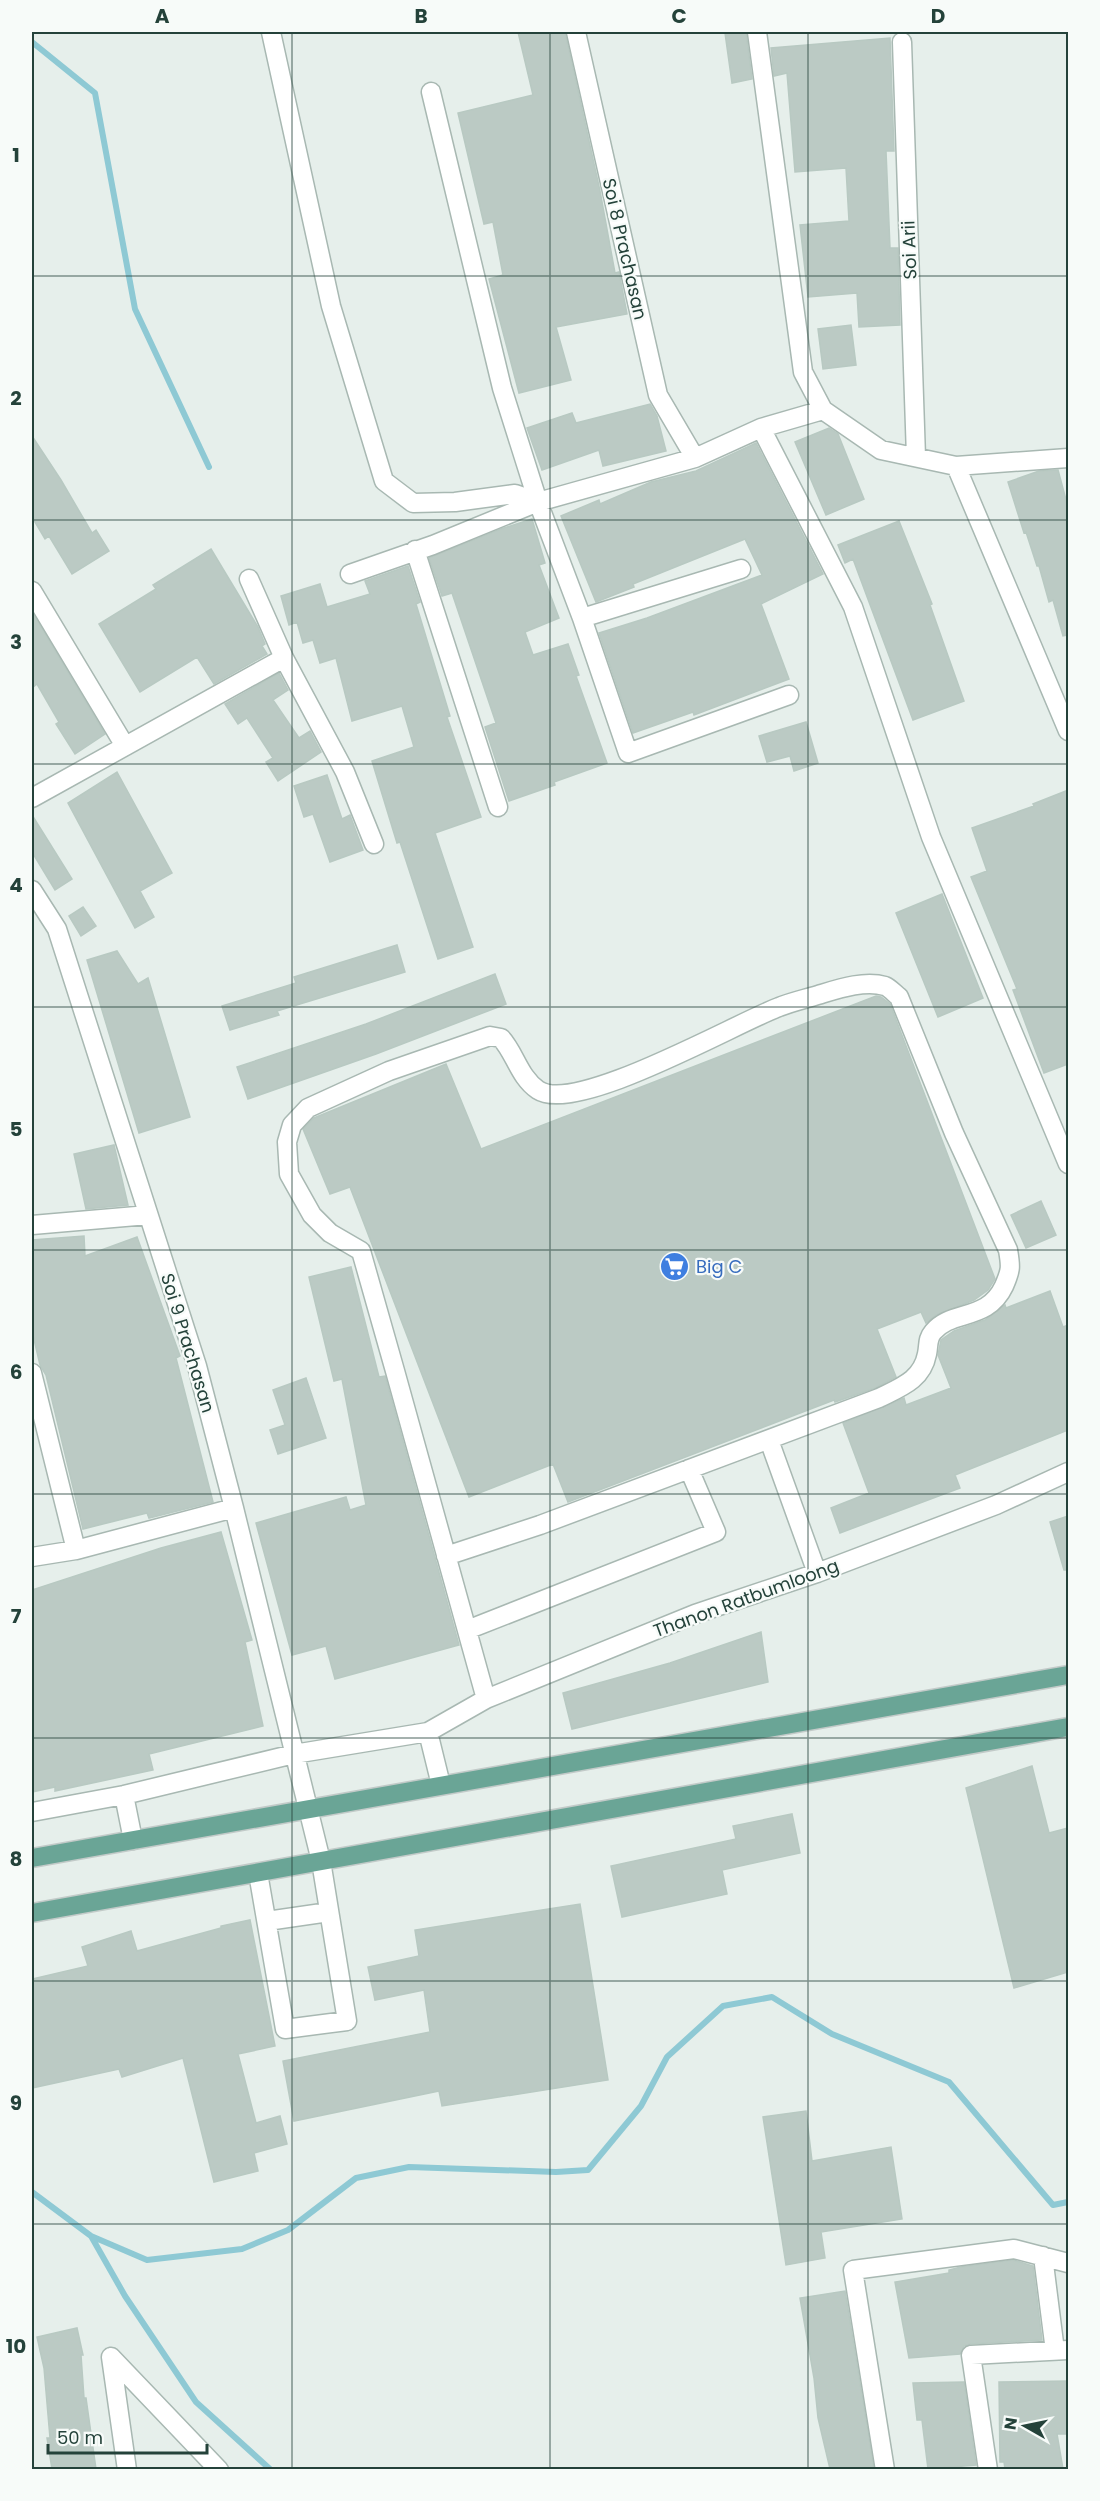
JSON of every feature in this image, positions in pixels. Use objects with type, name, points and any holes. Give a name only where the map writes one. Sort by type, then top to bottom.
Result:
[{"type":"main road","points":[[32,1858],[1068,1675]]},
{"type":"main road","points":[[32,1913],[1068,1727]]},
{"type":"street","points":[[271,32],[331,306],[384,481],[413,503],[515,494],[538,502]]},
{"type":"street","name":"Soi 8 Prachasan","points":[[576,32],[658,396],[695,458]]},
{"type":"street","points":[[757,32],[803,372],[823,410],[881,450],[916,458],[956,465],[1068,458]]},
{"type":"street","name":"Soi Arii","points":[[902,42],[916,458]]},
{"type":"street","points":[[431,92],[502,388],[538,502],[582,618],[628,753],[789,695]]},
{"type":"street","points":[[350,574],[538,502],[695,458],[761,428],[823,410]]},
{"type":"street","points":[[761,428],[853,607],[931,837],[1068,1164]]},
{"type":"street","points":[[956,465],[1068,730]]},
{"type":"street","points":[[415,550],[498,807]]},
{"type":"street","points":[[582,618],[741,569]]},
{"type":"street","points":[[249,579],[284,658],[345,772],[374,844]]},
{"type":"street","points":[[32,591],[125,746]]},
{"type":"street","points":[[32,798],[284,658]]},
{"type":"street","name":"Soi 9 Prachasan","points":[[32,890],[57,929],[197,1366],[321,1862],[347,2021],[285,2029],[267,1921]]},
{"type":"street","points":[[446,1556],[540,1524],[879,1398],[914,1380],[922,1369],[928,1340],[935,1330],[950,1321],[975,1313],[997,1300],[1012,1269],[1008,1251],[954,1133],[899,997],[886,987],[871,984],[841,988],[778,1007],[636,1073],[577,1092],[556,1096],[538,1090],[524,1076],[507,1044],[501,1038],[490,1036],[389,1071],[308,1108],[292,1125],[287,1156],[289,1174],[312,1215],[330,1233],[361,1251],[446,1556],[467,1630],[486,1699]]},
{"type":"street","points":[[32,1225],[148,1215]]},
{"type":"street","points":[[32,1373],[76,1550]]},
{"type":"street","points":[[770,1440],[818,1573]]},
{"type":"street","points":[[467,1630],[716,1532],[689,1469]]},
{"type":"street","name":"Thanon Ratbumloong","points":[[428,1732],[486,1699],[695,1614],[818,1573],[996,1505],[1068,1472]]},
{"type":"street","points":[[32,1557],[76,1550],[234,1508]]},
{"type":"street","points":[[32,1812],[124,1796],[294,1754],[428,1732],[441,1785]]},
{"type":"street","points":[[124,1796],[133,1840]]},
{"type":"street","points":[[258,1872],[267,1921],[329,1912]]},
{"type":"street","points":[[885,2469],[853,2270],[1014,2249],[1068,2263]]},
{"type":"street","points":[[987,2469],[971,2355],[1062,2350],[1043,2256]]},
{"type":"street","points":[[127,2469],[111,2357],[219,2469]]},
{"type":"building","points":[[518,32],[565,32],[600,191],[615,273],[619,272],[627,314],[556,327],[571,380],[519,393],[489,279],[503,275],[493,222],[484,224],[458,113],[533,95]]},
{"type":"building","points":[[746,32],[752,79],[732,83],[725,33]]},
{"type":"building","points":[[890,38],[894,151],[886,151],[890,248],[898,248],[900,325],[859,327],[857,293],[808,297],[800,225],[849,221],[846,168],[795,172],[787,73],[774,76],[771,48]]},
{"type":"building","points":[[851,325],[856,365],[823,369],[818,329]]},
{"type":"building","points":[[650,404],[657,416],[666,451],[603,466],[599,450],[542,470],[527,428],[572,413],[576,423]]},
{"type":"building","points":[[829,428],[838,434],[864,499],[826,515],[795,442]]},
{"type":"building","points":[[32,436],[92,533],[96,530],[109,551],[72,574],[49,536],[45,539],[32,517]]},
{"type":"building","points":[[756,443],[823,574],[761,604],[789,679],[694,715],[693,712],[633,733],[599,633],[647,618],[762,575],[745,539],[633,584],[634,587],[596,602],[561,516],[599,500],[600,504],[651,482],[696,471]]},
{"type":"building","points":[[1058,470],[1068,507],[1068,635],[1063,636],[1053,600],[1049,602],[1039,566],[1037,566],[1026,532],[1024,533],[1008,482],[1039,471]]},
{"type":"building","points":[[532,519],[545,563],[539,565],[559,618],[525,632],[533,655],[568,644],[579,675],[576,676],[607,763],[509,801],[485,727],[496,723],[452,593],[442,596],[429,558]]},
{"type":"building","points":[[899,521],[932,604],[930,605],[964,701],[913,720],[853,559],[845,563],[838,545]]},
{"type":"building","points":[[211,549],[258,627],[265,644],[262,646],[267,654],[214,684],[197,657],[140,692],[99,624],[156,589],[153,585]]},
{"type":"building","points":[[408,566],[420,602],[416,604],[450,716],[447,717],[481,817],[435,833],[473,947],[438,959],[400,842],[397,843],[372,761],[414,747],[402,706],[352,721],[336,658],[320,663],[313,640],[303,643],[297,622],[289,625],[281,596],[320,584],[327,607],[370,594],[365,581]]},
{"type":"building","points":[[32,612],[105,734],[75,754],[56,724],[59,722],[37,684],[32,688]]},
{"type":"building","points":[[279,673],[288,690],[273,700],[299,738],[310,731],[321,752],[278,781],[266,762],[273,758],[247,718],[238,724],[225,704]]},
{"type":"building","points":[[806,722],[818,763],[794,771],[790,756],[767,762],[759,736]]},
{"type":"building","points":[[117,772],[172,873],[140,891],[154,917],[135,928],[68,803]]},
{"type":"building","points":[[327,775],[342,819],[350,815],[363,850],[330,862],[313,814],[304,817],[294,786]]},
{"type":"building","points":[[1068,790],[1068,1064],[1044,1073],[1013,990],[1017,989],[971,877],[987,871],[972,828],[1034,806],[1033,804]]},
{"type":"building","points":[[32,815],[72,879],[55,890],[32,852]]},
{"type":"building","points":[[942,894],[983,998],[938,1017],[896,913]]},
{"type":"building","points":[[83,907],[96,926],[81,936],[69,916]]},
{"type":"building","points":[[397,945],[405,972],[277,1011],[279,1015],[230,1030],[222,1006],[296,983],[294,977]]},
{"type":"building","points":[[117,951],[138,984],[148,978],[190,1117],[139,1133],[87,960]]},
{"type":"building","points":[[495,974],[506,1004],[376,1054],[248,1099],[237,1067],[366,1024]]},
{"type":"building","points":[[876,996],[890,1004],[995,1279],[988,1290],[974,1300],[936,1315],[926,1323],[921,1312],[877,1329],[896,1377],[875,1388],[835,1402],[834,1400],[568,1502],[553,1464],[469,1497],[350,1187],[330,1194],[303,1129],[314,1118],[446,1064],[481,1149]]},
{"type":"building","points":[[114,1145],[128,1205],[86,1209],[74,1154]]},
{"type":"building","points":[[1041,1201],[1056,1235],[1026,1248],[1011,1215]]},
{"type":"building","points":[[84,1236],[85,1256],[137,1237],[180,1356],[176,1358],[213,1502],[149,1518],[147,1513],[83,1529],[46,1375],[40,1365],[32,1331],[32,1240]]},
{"type":"building","points":[[351,1267],[379,1377],[385,1376],[459,1645],[335,1679],[326,1646],[292,1655],[256,1523],[346,1497],[350,1510],[366,1505],[342,1379],[334,1381],[309,1277]]},
{"type":"building","points":[[1050,1291],[1063,1327],[1068,1325],[1068,1430],[955,1475],[960,1488],[840,1533],[831,1508],[869,1493],[843,1423],[904,1398],[906,1405],[951,1388],[938,1355],[941,1340],[954,1331],[985,1320],[1005,1305],[1006,1308]]},
{"type":"building","points":[[306,1378],[326,1438],[278,1454],[270,1430],[285,1425],[273,1390]]},
{"type":"building","points":[[1068,1516],[1068,1570],[1064,1570],[1050,1522]]},
{"type":"building","points":[[221,1532],[252,1640],[245,1642],[263,1726],[149,1754],[153,1770],[55,1791],[55,1787],[32,1792],[32,1590],[161,1548]]},
{"type":"building","points":[[761,1632],[768,1682],[572,1729],[563,1693],[670,1663]]},
{"type":"building","points":[[1032,1766],[1049,1833],[1068,1828],[1068,1972],[1014,1988],[966,1788]]},
{"type":"building","points":[[792,1814],[800,1853],[722,1870],[727,1894],[622,1917],[611,1866],[736,1839],[733,1826]]},
{"type":"building","points":[[580,1904],[608,2080],[442,2106],[439,2091],[294,2121],[283,2061],[430,2032],[424,1990],[375,2000],[368,1967],[419,1956],[415,1930]]},
{"type":"building","points":[[250,1920],[275,2046],[238,2054],[256,2123],[280,2116],[287,2144],[254,2153],[258,2171],[214,2182],[183,2058],[122,2077],[119,2069],[32,2088],[32,1979],[88,1966],[82,1947],[131,1931],[137,1951],[221,1928],[221,1926]]},
{"type":"building","points":[[806,2111],[812,2161],[891,2147],[902,2219],[821,2232],[825,2258],[786,2265],[763,2117]]},
{"type":"building","points":[[1013,2260],[1033,2266],[1042,2340],[970,2344],[964,2346],[960,2354],[909,2358],[895,2282],[949,2273],[949,2270],[961,2267]]},
{"type":"building","points":[[845,2291],[874,2469],[830,2469],[818,2418],[814,2378],[800,2298]]},
{"type":"building","points":[[77,2328],[83,2355],[81,2355],[84,2398],[86,2398],[96,2469],[52,2469],[47,2438],[50,2438],[44,2368],[37,2337]]},
{"type":"building","points":[[1068,2381],[1068,2434],[1057,2434],[1063,2469],[1005,2469],[1004,2462],[1000,2462],[999,2382]]},
{"type":"building","points":[[964,2382],[976,2465],[928,2469],[922,2420],[917,2420],[913,2383]]},
{"type":"waterway","points":[[32,42],[95,93],[135,309],[209,467]]},
{"type":"waterway","points":[[91,2236],[147,2260],[242,2249],[288,2230],[356,2178],[409,2167],[556,2172],[588,2170],[641,2106],[667,2057],[723,2006],[772,1997],[832,2034],[949,2082],[1053,2205],[1068,2202]]},
{"type":"waterway","points":[[32,2192],[91,2236],[125,2296],[196,2402],[271,2470]]},
{"type":"place","name":"Big C","points":[[675,1266]]}]
